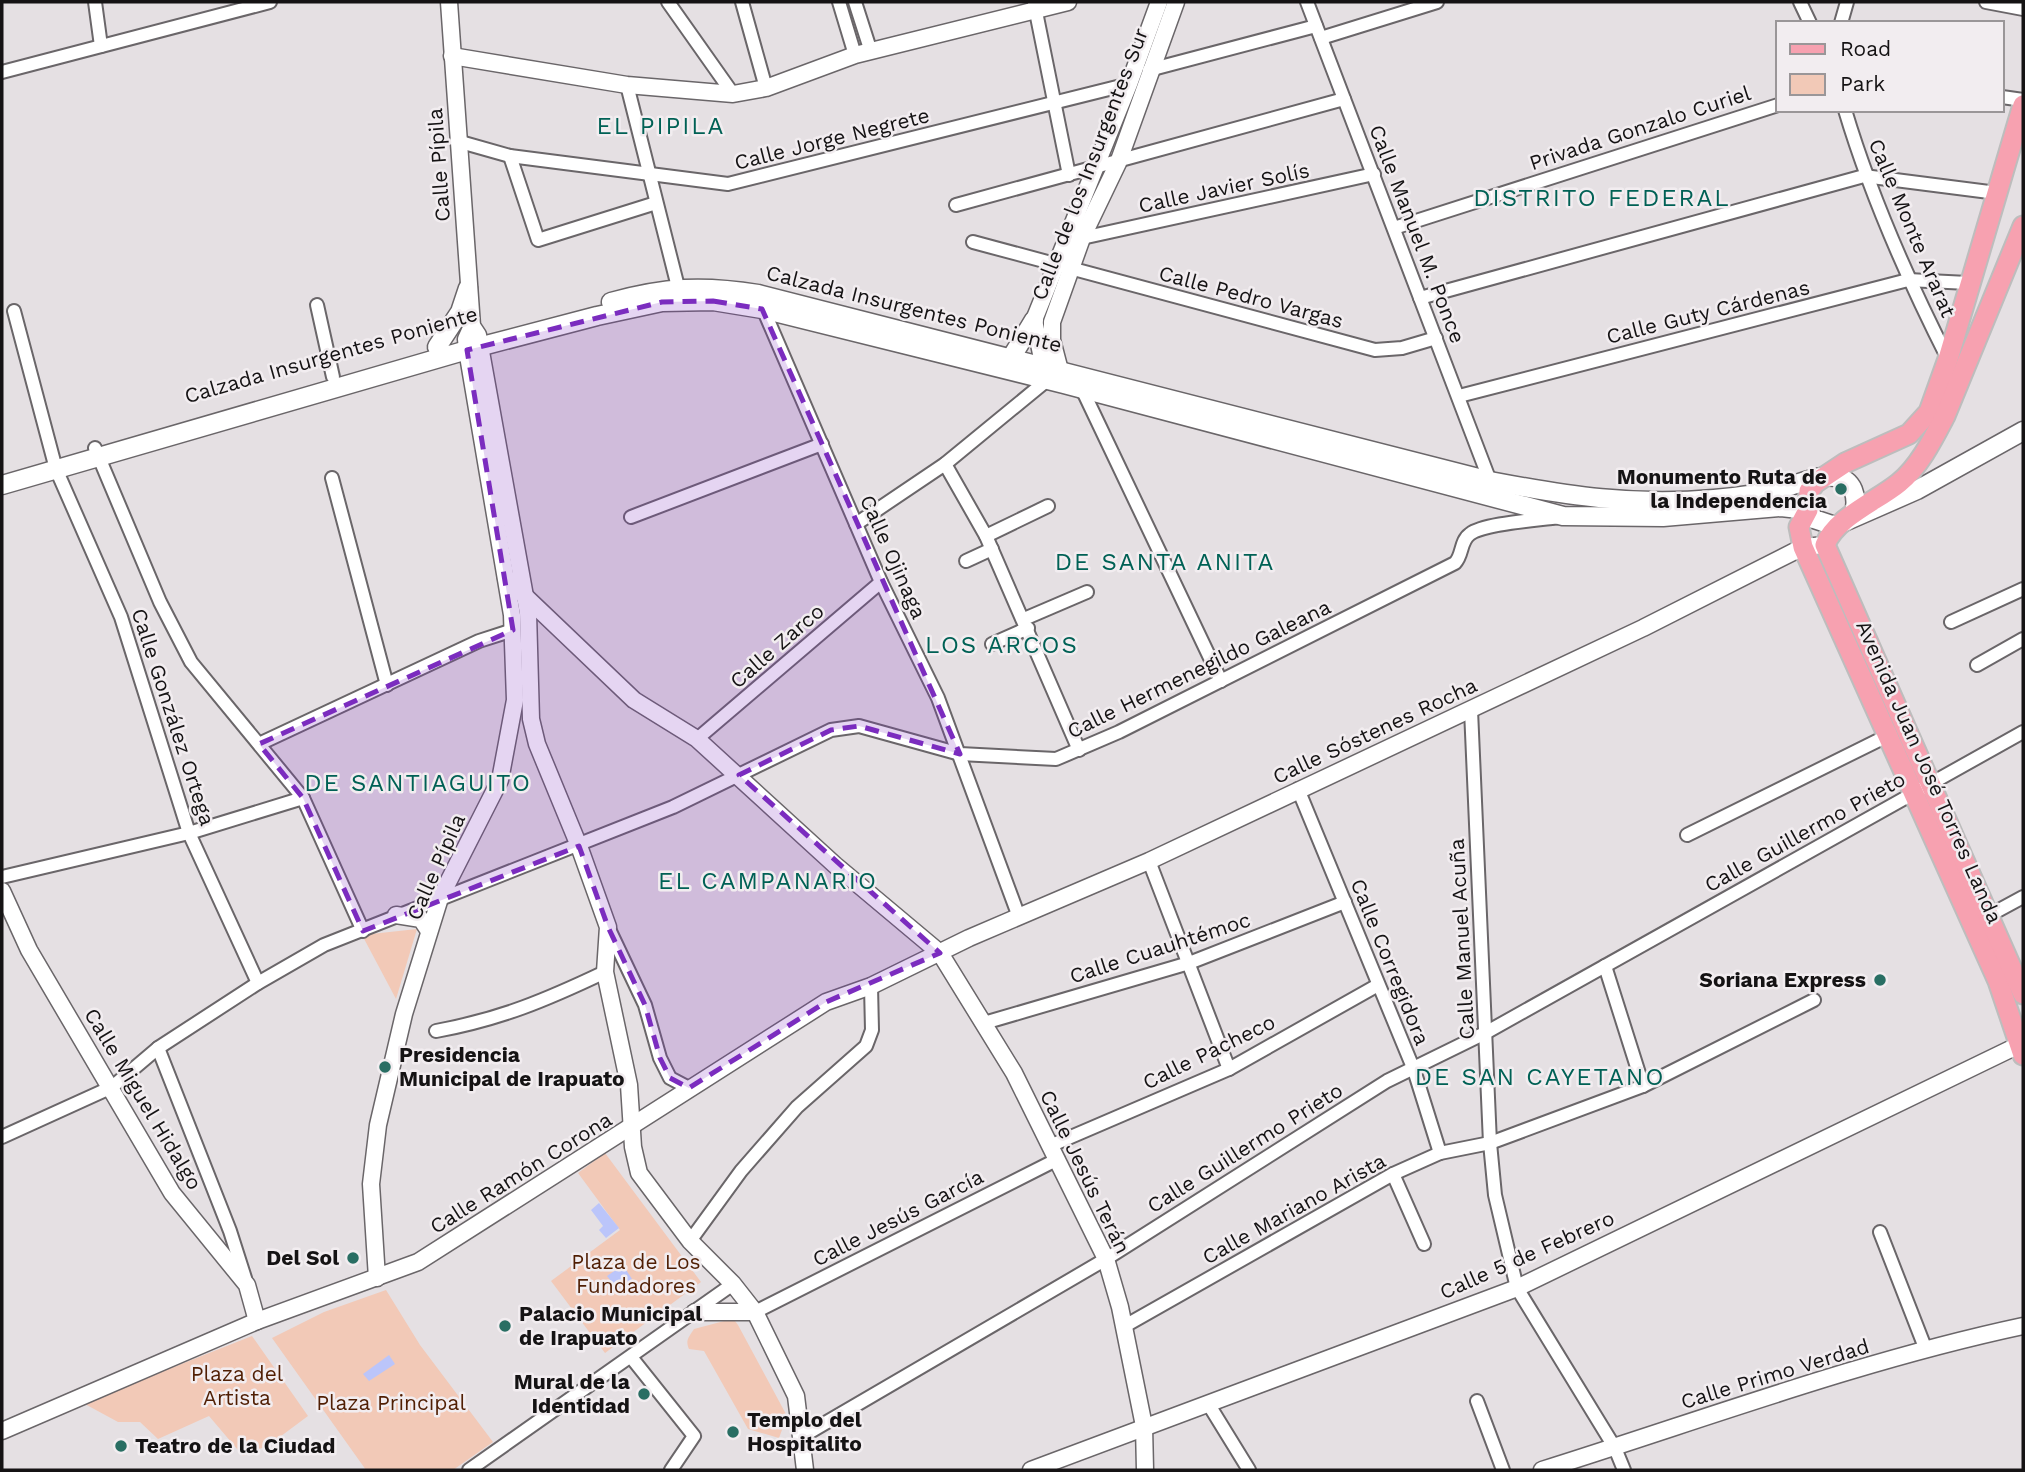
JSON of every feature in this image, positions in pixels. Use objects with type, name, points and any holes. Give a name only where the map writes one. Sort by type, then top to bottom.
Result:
[{"type":"main road","points":[[2023,103],[1968,283],[1948,359],[1925,419],[1909,434],[1845,463],[1824,478],[1809,491],[1808,510],[1814,519],[1824,525],[1835,526],[1917,490],[2023,431]]},
{"type":"main road","points":[[1825,545],[1834,529],[1900,482],[1930,444],[1945,416],[2023,226]]},
{"type":"main road","name":"Calzada Insurgentes Poniente","points":[[97,453],[333,377],[402,363],[437,347],[596,311],[678,287],[715,287],[760,301],[1053,375],[1490,481],[1590,500],[1649,510],[1764,493],[1824,478]]},
{"type":"main road","points":[[437,347],[460,312],[468,288]]},
{"type":"main road","name":"Calzada Insurgentes Poniente","points":[[596,311],[662,302],[760,301],[1010,358],[1082,389],[1563,516],[1649,510],[1781,507],[1808,510]]},
{"type":"main road","points":[[1010,358],[1034,320]]},
{"type":"main road","name":"Calzada Insurgentes Poniente","points":[[2,485],[55,465],[402,363],[472,339]]},
{"type":"main road","name":"Calzada Insurgentes Poniente","points":[[2,474],[55,465]]},
{"type":"main road","points":[[1824,478],[1835,477],[1846,481],[1854,490],[1857,502],[1850,518]]},
{"type":"main road","name":"Avenida Juan José Torres Landa","points":[[1808,510],[1800,527],[1803,547],[1887,736],[1921,789],[1988,916],[2023,994]]},
{"type":"main road","name":"Avenida Juan José Torres Landa","points":[[1825,545],[2022,1047]]},
{"type":"street","points":[[95,2],[101,46]]},
{"type":"street","points":[[2,72],[270,2]]},
{"type":"street","name":"Calle Pípila","points":[[377,1278],[371,1184],[379,1125],[404,1014],[440,898],[500,780],[515,700],[513,630],[472,339],[449,2]]},
{"type":"street","points":[[668,2],[733,94]]},
{"type":"street","points":[[743,2],[766,88]]},
{"type":"street","points":[[839,2],[863,54]]},
{"type":"street","points":[[855,2],[863,54]]},
{"type":"street","points":[[452,55],[627,85],[733,94],[766,88],[863,54],[1035,6],[1068,2]]},
{"type":"street","name":"Calle de los Insurgentes Sur","points":[[1053,375],[1052,322],[1065,267],[1095,169],[1159,2]]},
{"type":"street","name":"Calle de los Insurgentes Sur","points":[[1053,375],[1034,320],[1082,238],[1118,163],[1149,70],[1176,2]]},
{"type":"street","name":"Calle Manuel M. Ponce","points":[[1307,2],[1490,481]]},
{"type":"street","points":[[1149,70],[1437,2]]},
{"type":"street","points":[[1800,2],[1809,21]]},
{"type":"street","points":[[1842,21],[1847,2]]},
{"type":"street","points":[[1986,2],[2023,9]]},
{"type":"street","points":[[1035,6],[1069,175]]},
{"type":"street","name":"Calle Jorge Negrete","points":[[457,141],[510,156],[728,184],[1129,84]]},
{"type":"street","points":[[627,85],[678,287]]},
{"type":"street","points":[[2004,98],[2023,103]]},
{"type":"street","points":[[956,205],[1118,163],[1344,99]]},
{"type":"street","name":"Privada Gonzalo Curiel","points":[[1394,228],[1776,105]]},
{"type":"street","name":"Calle Monte Ararat","points":[[1846,112],[1864,176],[1908,280],[1948,359]]},
{"type":"street","points":[[510,156],[538,240],[656,203]]},
{"type":"street","name":"Calle Javier Solís","points":[[1082,238],[1374,174]]},
{"type":"street","points":[[1420,298],[1864,176],[1997,193]]},
{"type":"street","name":"Calle Pedro Vargas","points":[[973,242],[1375,350],[1402,348],[1436,338]]},
{"type":"street","name":"Calle Guty Cárdenas","points":[[1459,396],[1908,280],[1968,283]]},
{"type":"street","name":"Calle Ojinaga","points":[[760,301],[881,582],[938,698],[1019,917]]},
{"type":"street","points":[[317,305],[333,377]]},
{"type":"street","name":"Calle González Ortega","points":[[14,311],[55,465],[121,617],[189,833],[258,982]]},
{"type":"street","name":"Calle Pípila","points":[[472,339],[524,592],[529,631],[531,719],[537,744],[579,846],[608,927]]},
{"type":"street","points":[[856,524],[945,464],[1053,375]]},
{"type":"street","points":[[1082,389],[1221,681]]},
{"type":"street","points":[[631,517],[822,444]]},
{"type":"street","points":[[97,453],[160,602],[191,662],[303,798],[362,932]]},
{"type":"street","points":[[945,464],[989,542],[1079,750]]},
{"type":"street","points":[[332,478],[387,685]]},
{"type":"street","points":[[966,561],[989,542],[1048,506]]},
{"type":"street","name":"Calle Hermenegildo Galeana","points":[[2,1137],[111,1087],[158,1048],[258,982],[324,946],[362,932],[396,915],[579,846],[673,807],[831,730],[859,726],[960,754],[1056,759],[1221,681],[1455,563],[1460,557],[1464,541],[1476,530],[1563,516]]},
{"type":"street","name":"Calle Sóstenes Rocha","points":[[940,953],[1149,861],[1471,709],[1803,547],[1825,545]]},
{"type":"street","name":"Calle Jesús Terán","points":[[506,578],[524,592],[635,700],[697,739],[835,865],[940,953],[984,1023],[1055,1152],[1106,1259],[1144,1426],[1144,1470]]},
{"type":"street","name":"Calle Zarco","points":[[697,739],[881,582]]},
{"type":"street","points":[[1951,622],[2023,589]]},
{"type":"street","points":[[992,644],[1087,592]]},
{"type":"street","points":[[259,744],[479,641],[513,630]]},
{"type":"street","points":[[1977,665],[2023,639]]},
{"type":"street","name":"Calle Manuel Acuña","points":[[1471,709],[1490,1143],[1495,1195],[1517,1288],[1615,1447],[1624,1470]]},
{"type":"street","name":"Calle Guillermo Prieto","points":[[803,1436],[1106,1259],[1387,1081],[1487,1032],[2023,732]]},
{"type":"street","points":[[1687,835],[1887,736]]},
{"type":"street","points":[[506,751],[514,742],[523,739],[537,744]]},
{"type":"street","name":"Calle Corregidora","points":[[1298,789],[1414,1070],[1440,1153]]},
{"type":"street","points":[[2,877],[189,833],[303,798]]},
{"type":"street","points":[[1149,861],[1229,1069]]},
{"type":"street","name":"Calle Miguel Hidalgo","points":[[2,891],[29,950],[172,1193],[247,1285],[257,1321]]},
{"type":"street","points":[[1988,916],[2023,897]]},
{"type":"street","name":"Calle Cuauhtémoc","points":[[984,1023],[1189,963],[1345,902]]},
{"type":"street","points":[[396,915],[421,919],[429,931]]},
{"type":"street","points":[[608,927],[605,972],[629,1085],[639,1173],[690,1241],[733,1284],[755,1312],[796,1396],[803,1436],[805,1470]]},
{"type":"street","points":[[608,927],[645,1005],[660,1058],[670,1078],[689,1088]]},
{"type":"street","name":"Calle Ramón Corona","points":[[2,1431],[257,1321],[418,1262],[826,1002],[871,986],[940,953]]},
{"type":"street","points":[[1605,966],[1643,1086]]},
{"type":"street","points":[[436,1031],[480,1023],[529,1008],[605,972]]},
{"type":"street","name":"Calle Pacheco","points":[[1055,1152],[1229,1069],[1378,985]]},
{"type":"street","points":[[690,1241],[741,1171],[797,1107],[866,1046],[872,1030],[871,986]]},
{"type":"street","name":"Calle Mariano Arista","points":[[1123,1327],[1393,1174],[1440,1153],[1490,1143],[1643,1086],[1814,999]]},
{"type":"street","name":"Calle 5 de Febrero","points":[[1031,1470],[1517,1288],[2022,1047]]},
{"type":"street","points":[[158,1048],[230,1231],[247,1285]]},
{"type":"street","name":"Calle Jesús García","points":[[755,1312],[1055,1152]]},
{"type":"street","points":[[1393,1174],[1424,1244]]},
{"type":"street","points":[[1880,1232],[1926,1350]]},
{"type":"street","points":[[469,1470],[733,1284]]},
{"type":"street","points":[[695,1312],[755,1312]]},
{"type":"street","name":"Calle Primo Verdad","points":[[1542,1470],[1749,1402],[1926,1350],[2023,1326]]},
{"type":"street","points":[[631,1357],[694,1436],[671,1470]]},
{"type":"street","points":[[1477,1401],[1503,1470]]},
{"type":"street","points":[[1209,1405],[1249,1470]]},
{"type":"highlighted area","points":[[713,301],[762,309],[960,754],[859,726],[831,730],[739,775],[940,953],[826,1002],[689,1088],[670,1078],[660,1058],[645,1005],[608,927],[579,846],[363,931],[303,798],[259,744],[513,630],[467,350],[662,302]]},
{"type":"green space","points":[[417,929],[396,999],[362,935]]},
{"type":"green space","name":"Plaza de Los Fundadores","points":[[605,1153],[701,1282],[605,1353],[551,1281],[620,1230],[578,1173]]},
{"type":"green space","name":"Plaza Principal","points":[[386,1290],[420,1345],[493,1442],[453,1470],[366,1470],[272,1338],[324,1312]]},
{"type":"green space","points":[[728,1320],[735,1321],[738,1325],[787,1416],[779,1438],[748,1429],[704,1351],[689,1349],[689,1336],[694,1329]]},
{"type":"green space","name":"Plaza del Artista","points":[[252,1336],[308,1416],[269,1445],[243,1456],[209,1416],[158,1439],[140,1422],[118,1422],[83,1403]]},
{"type":"water","points":[[599,1203],[619,1228],[606,1238],[599,1230],[603,1226],[591,1210]]},
{"type":"water","points":[[623,1265],[632,1279],[617,1289],[607,1276]]},
{"type":"water","points":[[389,1355],[395,1364],[369,1381],[363,1374]]},
{"type":"place","name":"Monumento Ruta de la Independencia","points":[[1841,489]]},
{"type":"place","name":"Soriana Express","points":[[1880,980]]},
{"type":"place","name":"Presidencia Municipal de Irapuato","points":[[385,1067]]},
{"type":"place","name":"Del Sol","points":[[353,1258]]},
{"type":"place","name":"Palacio Municipal de Irapuato","points":[[505,1326]]},
{"type":"place","name":"Mural de la Identidad","points":[[644,1394]]},
{"type":"place","name":"Templo del Hospitalito","points":[[733,1432]]},
{"type":"place","name":"Teatro de la Ciudad","points":[[121,1446]]},
{"type":"district","name":"EL PIPILA","points":[[661,126]]},
{"type":"district","name":"DISTRITO FEDERAL","points":[[1602,198]]},
{"type":"district","name":"DE SANTA ANITA","points":[[1165,562]]},
{"type":"district","name":"LOS ARCOS","points":[[1002,645]]},
{"type":"district","name":"DE SANTIAGUITO","points":[[418,783]]},
{"type":"district","name":"EL CAMPANARIO","points":[[768,881]]},
{"type":"district","name":"DE SAN CAYETANO","points":[[1540,1077]]}]
